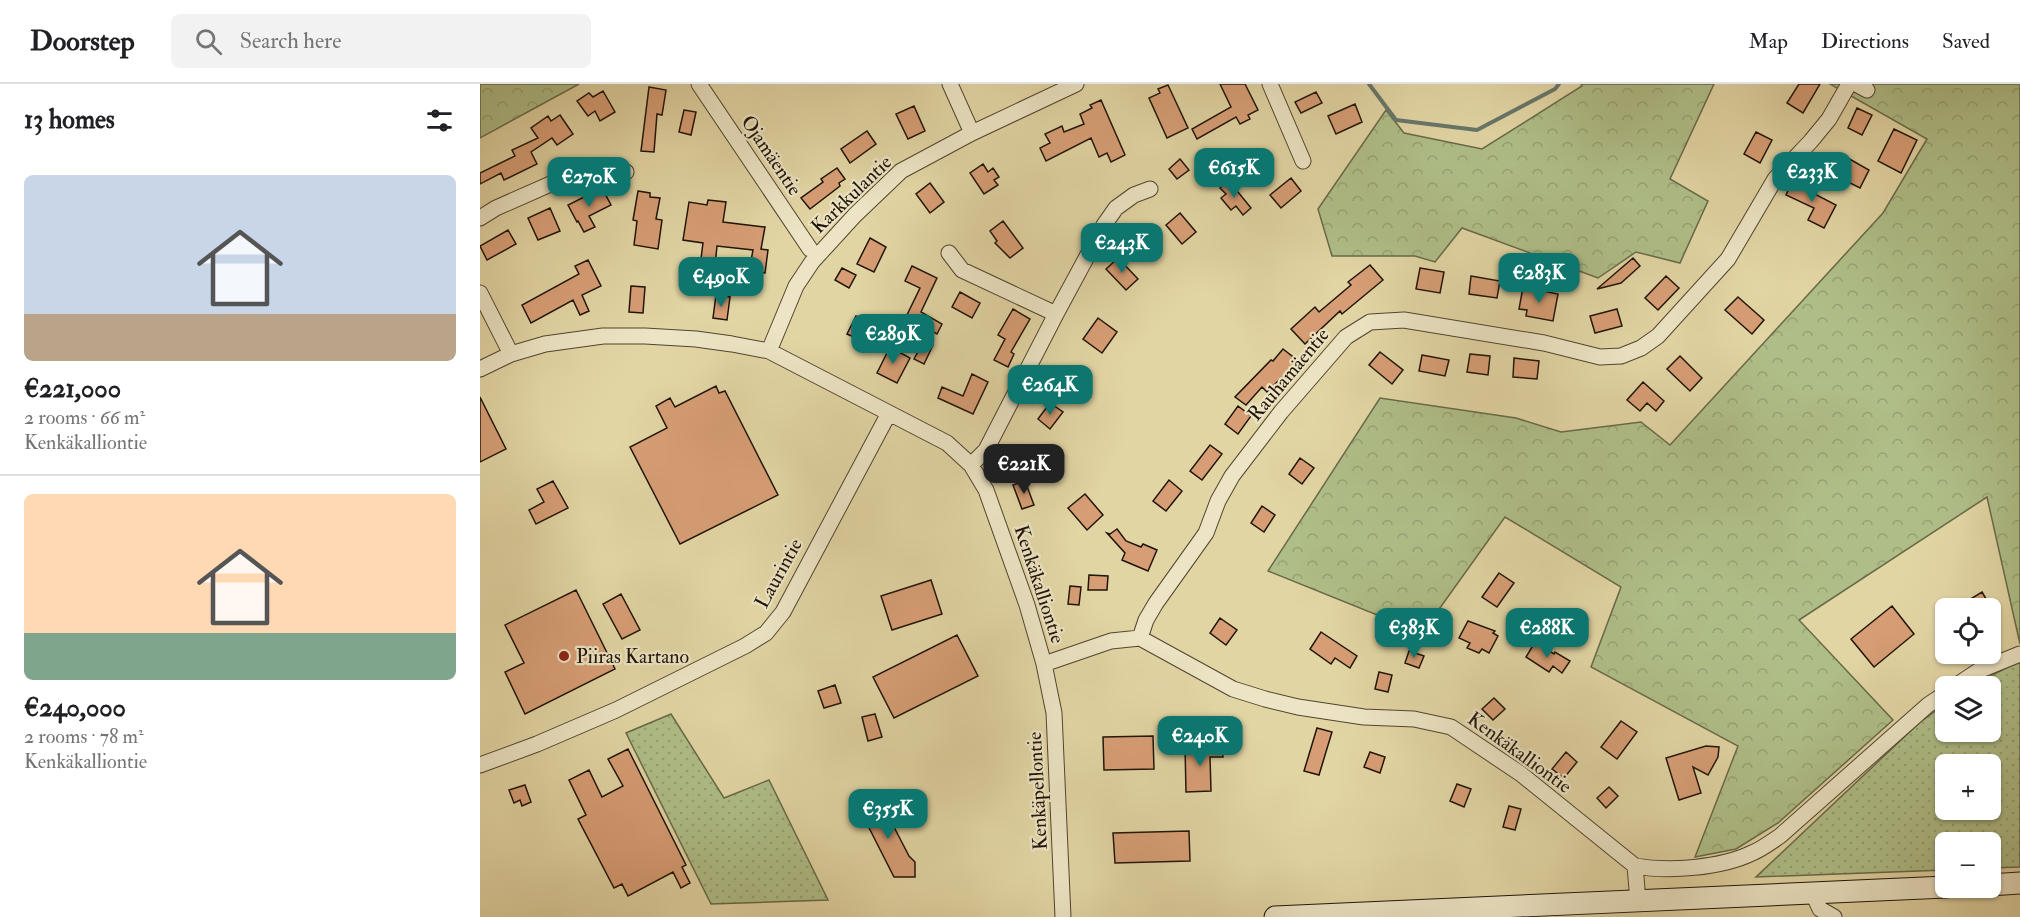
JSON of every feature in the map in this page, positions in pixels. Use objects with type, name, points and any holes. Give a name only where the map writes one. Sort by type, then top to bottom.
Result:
[{"type":"main road","points":[[2001,884],[2020,883]]},
{"type":"main road","points":[[1275,917],[1935,888]]},
{"type":"street","name":"Ojamäentie","points":[[699,84],[810,249]]},
{"type":"street","points":[[950,84],[972,133]]},
{"type":"street","name":"Karkkulantie","points":[[769,351],[796,286],[812,262],[901,171],[972,133],[1076,84]]},
{"type":"street","points":[[1270,84],[1303,160]]},
{"type":"street","name":"Rauhamäentie","points":[[1140,638],[1146,620],[1156,603],[1206,533],[1218,501],[1232,476],[1281,412],[1346,337],[1370,322],[1404,320],[1544,343],[1600,357],[1621,356],[1641,348],[1658,336],[1728,259],[1775,178],[1829,119],[1846,89]]},
{"type":"street","points":[[480,218],[496,208],[589,167],[626,172]]},
{"type":"street","points":[[971,465],[986,450],[1056,314],[1116,208],[1134,195],[1150,189]]},
{"type":"street","points":[[949,254],[962,270],[1056,314]]},
{"type":"street","points":[[480,293],[511,354]]},
{"type":"street","name":"Kenkäkalliontie","points":[[480,369],[511,354],[545,344],[603,336],[696,339],[769,351],[947,443],[971,465],[986,490],[1027,605],[1044,664],[1111,641],[1140,638],[1233,689],[1265,699],[1342,714],[1414,719],[1451,727],[1521,774],[1635,866]]},
{"type":"street","name":"Laurintie","points":[[480,765],[537,744],[615,710],[745,646],[766,633],[783,612],[889,413]]},
{"type":"street","points":[[1970,676],[2020,654]]},
{"type":"street","name":"Kenkäpellontie","points":[[1044,664],[1054,713],[1063,917]]},
{"type":"street","points":[[1638,901],[1635,866],[1652,869],[1698,866],[1735,860],[1754,853],[1780,836],[1935,700]]},
{"type":"street","points":[[1813,894],[1820,909],[1834,917]]},
{"type":"green space","points":[[480,84],[579,84],[480,138]]},
{"type":"green space","points":[[1581,84],[1714,84],[1670,179],[1708,201],[1680,263],[1636,252],[1598,278],[1462,228],[1435,262],[1415,256],[1332,256],[1318,209],[1386,110],[1404,133],[1482,149],[1582,86]]},
{"type":"green space","points":[[1830,84],[2020,84],[2020,644],[1987,497],[1799,620],[1893,720],[1778,823],[1736,849],[1695,857],[1738,746],[1591,667],[1621,587],[1505,517],[1422,633],[1268,571],[1380,398],[1516,418],[1561,432],[1641,422],[1670,445],[1883,213],[1927,139]]},
{"type":"green space","points":[[2020,661],[2020,867],[2001,868],[2001,832],[1935,832],[1935,870],[1756,877],[1919,723],[1935,711],[1935,742],[2001,742],[2001,676],[1991,676]]},
{"type":"green space","points":[[671,714],[724,798],[769,780],[828,900],[711,904],[626,733]]},
{"type":"building","points":[[1220,84],[1245,84],[1258,110],[1248,115],[1250,119],[1240,124],[1236,117],[1197,139],[1192,129],[1231,107]]},
{"type":"building","points":[[1799,84],[1820,84],[1803,113],[1787,103]]},
{"type":"building","points":[[1168,85],[1188,128],[1167,138],[1149,98],[1160,93],[1158,89]]},
{"type":"building","points":[[649,87],[666,90],[662,115],[657,114],[654,152],[641,151]]},
{"type":"building","points":[[603,91],[615,112],[600,121],[595,111],[588,116],[577,101],[589,93],[593,97]]},
{"type":"building","points":[[1316,92],[1322,103],[1301,113],[1295,102]]},
{"type":"building","points":[[1101,100],[1125,155],[1111,162],[1107,153],[1099,157],[1091,138],[1046,161],[1040,148],[1050,143],[1045,134],[1062,126],[1064,132],[1084,124],[1080,114],[1092,108],[1090,105]]},
{"type":"building","points":[[1355,104],[1362,122],[1336,134],[1328,116]]},
{"type":"building","points":[[914,106],[925,131],[908,139],[896,114]]},
{"type":"building","points":[[1857,108],[1872,115],[1862,135],[1848,128]]},
{"type":"building","points":[[684,110],[696,112],[691,135],[679,132]]},
{"type":"building","points":[[560,115],[573,134],[557,145],[552,138],[531,152],[537,164],[504,180],[501,173],[480,184],[480,173],[515,156],[512,150],[538,138],[531,128],[548,116],[551,121]]},
{"type":"building","points":[[1894,129],[1917,140],[1901,173],[1878,161]]},
{"type":"building","points":[[867,131],[876,144],[850,163],[841,149]]},
{"type":"building","points":[[1756,132],[1772,140],[1760,163],[1744,154]]},
{"type":"building","points":[[1846,157],[1869,170],[1860,188],[1836,176]]},
{"type":"building","points":[[1180,159],[1189,170],[1177,179],[1169,169]]},
{"type":"building","points":[[983,164],[988,172],[993,168],[999,177],[994,180],[998,185],[984,194],[970,173]]},
{"type":"building","points":[[837,168],[845,179],[839,183],[840,186],[810,209],[801,198]]},
{"type":"building","points":[[1291,178],[1301,191],[1281,208],[1270,195]]},
{"type":"building","points":[[1794,178],[1807,184],[1805,189],[1836,205],[1824,228],[1808,220],[1814,208],[1786,195]]},
{"type":"building","points":[[1229,181],[1251,208],[1243,215],[1236,206],[1231,210],[1221,198],[1226,194],[1220,188]]},
{"type":"building","points":[[930,183],[944,202],[930,213],[916,194]]},
{"type":"building","points":[[602,188],[611,205],[589,216],[595,227],[584,232],[568,205]]},
{"type":"building","points":[[638,191],[650,193],[650,197],[660,198],[656,219],[662,220],[658,249],[634,245],[637,221],[633,220]]},
{"type":"building","points":[[708,200],[726,202],[723,222],[765,227],[761,249],[768,250],[765,273],[749,271],[753,250],[717,246],[713,284],[698,282],[703,243],[683,240],[689,202],[707,205]]},
{"type":"building","points":[[550,208],[560,231],[538,240],[528,218]]},
{"type":"building","points":[[1180,213],[1196,232],[1182,244],[1166,225]]},
{"type":"building","points":[[1003,221],[1023,248],[1010,258],[995,243],[997,241],[990,231]]},
{"type":"building","points":[[508,230],[516,244],[487,260],[480,246]]},
{"type":"building","points":[[870,238],[886,247],[874,272],[857,264]]},
{"type":"building","points":[[1118,258],[1138,279],[1126,290],[1106,269]]},
{"type":"building","points":[[1633,258],[1640,266],[1621,283],[1597,289]]},
{"type":"building","points":[[588,260],[601,286],[582,295],[589,311],[580,315],[573,300],[531,323],[522,305],[579,274],[575,266]]},
{"type":"building","points":[[1370,265],[1383,280],[1342,314],[1340,311],[1305,344],[1291,329],[1315,307],[1319,312],[1351,285],[1348,282]]},
{"type":"building","points":[[912,266],[937,278],[921,312],[942,324],[937,334],[906,317],[920,288],[905,281]]},
{"type":"building","points":[[842,268],[856,275],[849,288],[835,280]]},
{"type":"building","points":[[1420,268],[1444,272],[1440,293],[1416,289]]},
{"type":"building","points":[[1471,276],[1500,281],[1497,298],[1469,294]]},
{"type":"building","points":[[1666,276],[1679,288],[1658,310],[1645,298]]},
{"type":"building","points":[[631,286],[645,287],[643,313],[629,312]]},
{"type":"building","points":[[1523,287],[1558,294],[1553,321],[1526,316],[1527,310],[1519,309]]},
{"type":"building","points":[[960,292],[980,303],[972,318],[952,307]]},
{"type":"building","points":[[716,295],[730,297],[727,320],[713,318]]},
{"type":"building","points":[[1738,297],[1764,320],[1752,334],[1725,310]]},
{"type":"building","points":[[1013,309],[1030,319],[1011,352],[1014,354],[1008,367],[994,360],[1005,339],[998,335]]},
{"type":"building","points":[[1617,309],[1622,326],[1595,333],[1590,316]]},
{"type":"building","points":[[856,316],[869,323],[861,340],[847,334]]},
{"type":"building","points":[[1098,318],[1117,332],[1102,353],[1083,339]]},
{"type":"building","points":[[924,341],[933,345],[924,364],[914,359]]},
{"type":"building","points":[[890,347],[910,358],[897,383],[877,373]]},
{"type":"building","points":[[1283,349],[1297,360],[1281,382],[1279,380],[1267,392],[1262,387],[1246,405],[1235,397],[1271,360],[1273,361]]},
{"type":"building","points":[[1380,352],[1403,370],[1392,384],[1369,365]]},
{"type":"building","points":[[1470,354],[1490,356],[1488,375],[1467,372]]},
{"type":"building","points":[[1422,355],[1449,360],[1445,376],[1419,371]]},
{"type":"building","points":[[1680,356],[1702,378],[1690,391],[1667,369]]},
{"type":"building","points":[[1514,358],[1539,361],[1537,379],[1513,377]]},
{"type":"building","points":[[972,374],[988,382],[973,414],[938,398],[942,387],[963,396]]},
{"type":"building","points":[[1643,382],[1664,401],[1656,411],[1647,403],[1640,411],[1627,400]]},
{"type":"building","points":[[716,386],[719,393],[725,391],[778,495],[680,544],[630,447],[667,428],[656,406],[670,398],[675,407]]},
{"type":"building","points":[[480,397],[506,449],[480,462]]},
{"type":"building","points":[[1050,403],[1063,412],[1050,429],[1038,419]]},
{"type":"building","points":[[1238,406],[1251,416],[1238,434],[1225,424]]},
{"type":"building","points":[[1210,445],[1222,454],[1202,480],[1190,471]]},
{"type":"building","points":[[1037,447],[1053,454],[1043,479],[1027,473]]},
{"type":"building","points":[[1300,458],[1314,468],[1302,484],[1289,474]]},
{"type":"building","points":[[1169,480],[1182,491],[1166,511],[1153,501]]},
{"type":"building","points":[[553,481],[568,508],[536,524],[529,510],[544,502],[537,489]]},
{"type":"building","points":[[1025,481],[1034,505],[1022,509],[1013,485]]},
{"type":"building","points":[[1085,494],[1103,515],[1087,530],[1068,508]]},
{"type":"building","points":[[1262,506],[1275,515],[1264,532],[1251,523]]},
{"type":"building","points":[[1117,529],[1126,541],[1141,547],[1143,544],[1157,550],[1148,571],[1122,560],[1125,553],[1107,533],[1110,534]]},
{"type":"building","points":[[1499,573],[1514,583],[1497,607],[1482,597]]},
{"type":"building","points":[[1089,575],[1108,576],[1107,590],[1088,590]]},
{"type":"building","points":[[931,580],[942,614],[892,630],[881,596]]},
{"type":"building","points":[[1070,586],[1081,587],[1079,605],[1068,604]]},
{"type":"building","name":"Piiras Kartano","points":[[576,590],[615,669],[525,714],[505,672],[524,663],[505,625]]},
{"type":"building","points":[[1982,592],[1986,598],[1972,598]]},
{"type":"building","points":[[621,594],[640,630],[622,639],[603,604]]},
{"type":"building","points":[[1892,606],[1914,634],[1874,667],[1851,639]]},
{"type":"building","points":[[1220,618],[1237,630],[1226,645],[1210,633]]},
{"type":"building","points":[[1468,621],[1495,631],[1493,633],[1498,636],[1489,653],[1482,649],[1479,653],[1467,648],[1470,643],[1459,638]]},
{"type":"building","points":[[1321,632],[1357,656],[1350,668],[1335,658],[1331,664],[1310,649]]},
{"type":"building","points":[[957,635],[978,676],[894,718],[873,677]]},
{"type":"building","points":[[1535,642],[1570,661],[1562,673],[1553,666],[1549,672],[1526,657]]},
{"type":"building","points":[[1409,651],[1424,656],[1419,668],[1405,663]]},
{"type":"building","points":[[1379,672],[1392,675],[1388,692],[1375,689]]},
{"type":"building","points":[[835,685],[841,703],[824,708],[818,691]]},
{"type":"building","points":[[1494,698],[1505,709],[1493,720],[1482,709]]},
{"type":"building","points":[[875,714],[882,737],[868,741],[862,717]]},
{"type":"building","points":[[1621,721],[1637,732],[1617,759],[1601,747]]},
{"type":"building","points":[[1317,728],[1332,732],[1319,775],[1304,771]]},
{"type":"building","points":[[1153,736],[1154,769],[1104,770],[1103,737]]},
{"type":"building","points":[[1222,746],[1223,757],[1210,757],[1211,791],[1186,792],[1185,747]]},
{"type":"building","points":[[1706,746],[1719,747],[1718,757],[1708,775],[1693,767],[1701,793],[1679,800],[1666,758]]},
{"type":"building","points":[[628,749],[686,865],[682,867],[690,883],[681,888],[673,872],[628,896],[622,884],[614,888],[578,819],[586,815],[569,780],[589,770],[602,797],[623,786],[608,759]]},
{"type":"building","points":[[1370,752],[1385,757],[1380,773],[1364,767]]},
{"type":"building","points":[[1566,752],[1577,762],[1564,778],[1552,769]]},
{"type":"building","points":[[1457,784],[1471,789],[1464,807],[1450,801]]},
{"type":"building","points":[[525,785],[531,802],[522,806],[520,800],[514,803],[509,790]]},
{"type":"building","points":[[1609,787],[1618,796],[1606,808],[1597,798]]},
{"type":"building","points":[[879,798],[909,856],[915,862],[915,877],[894,877],[859,808]]},
{"type":"building","points":[[1509,806],[1521,809],[1515,830],[1503,827]]},
{"type":"building","points":[[1189,831],[1190,861],[1115,863],[1113,833]]},
{"type":"waterway","points":[[1369,84],[1396,120],[1477,130],[1555,89],[1559,84]]},
{"type":"place","name":"Piiras Kartano","points":[[564,656]]}]
